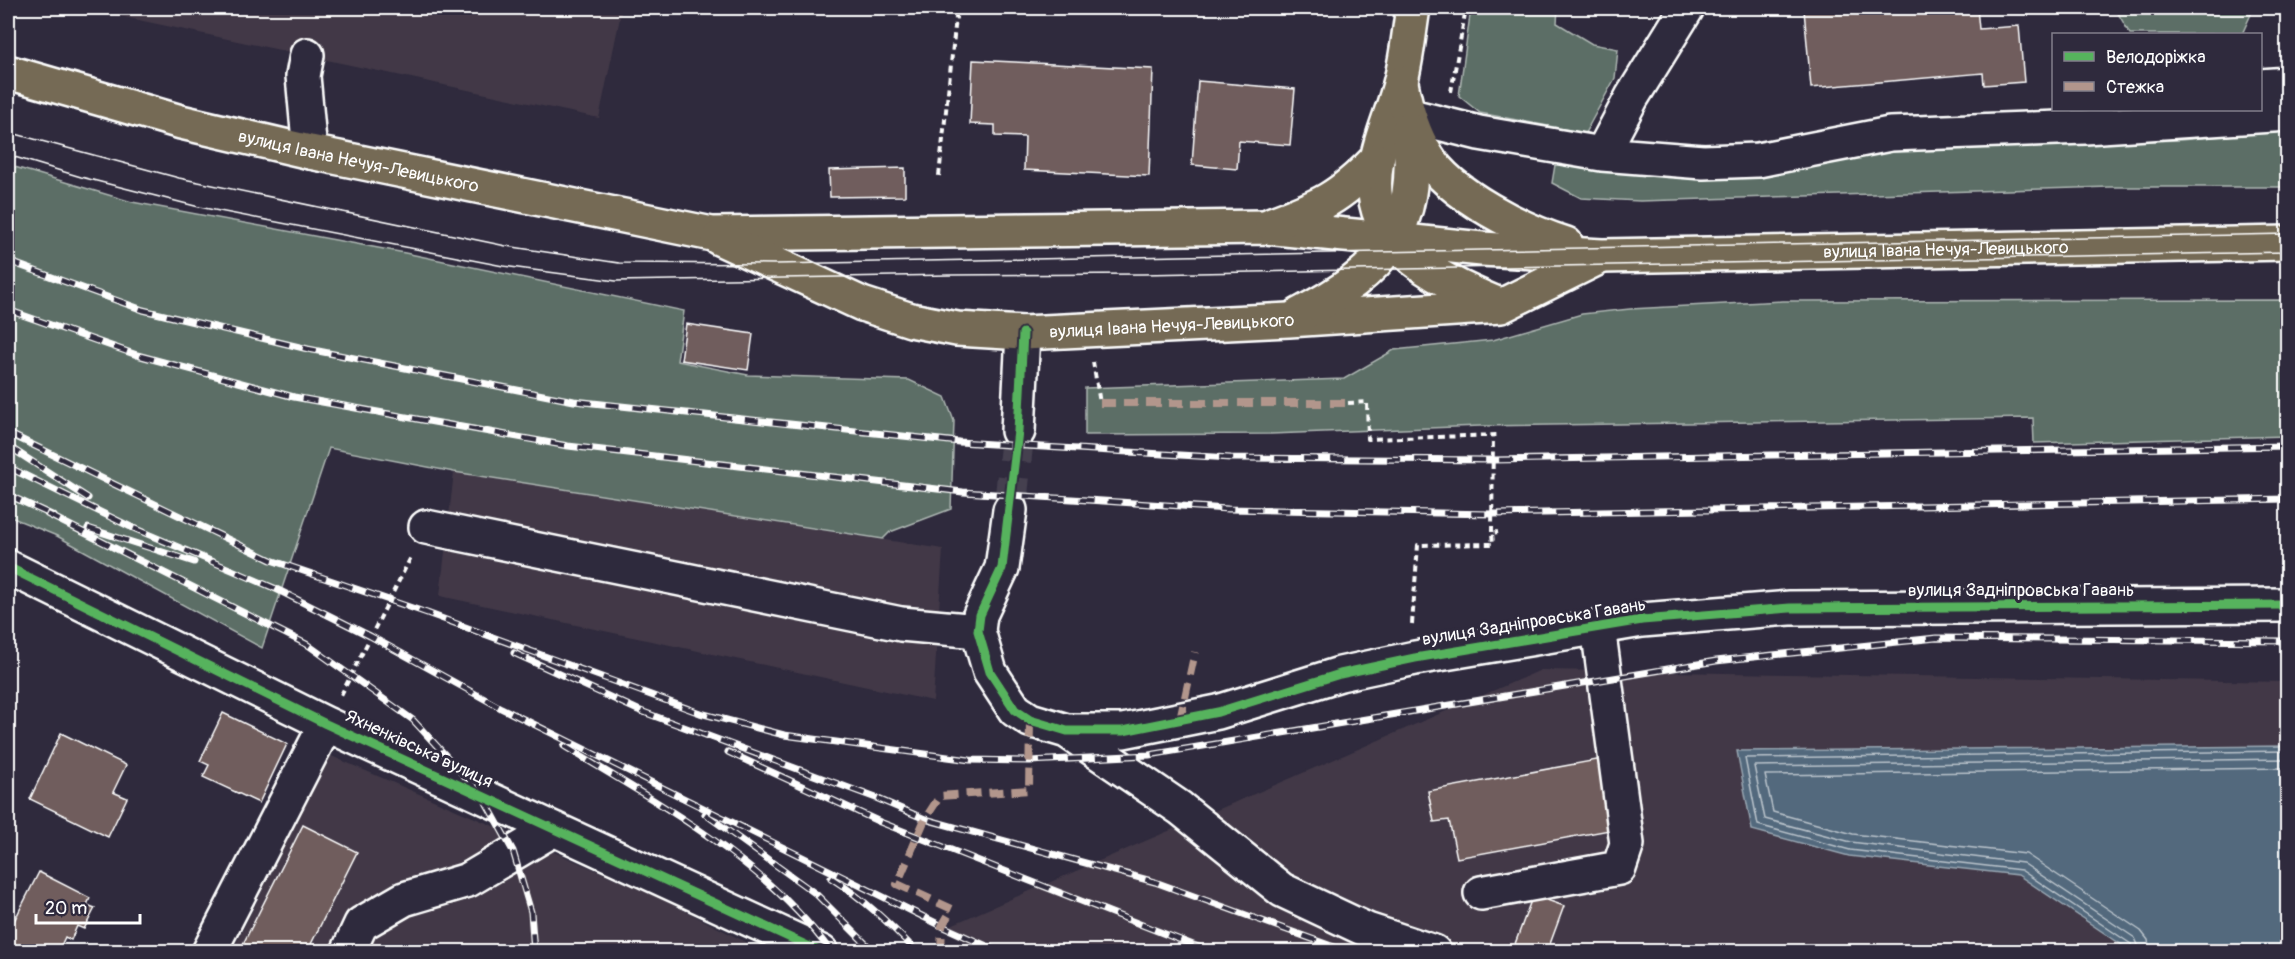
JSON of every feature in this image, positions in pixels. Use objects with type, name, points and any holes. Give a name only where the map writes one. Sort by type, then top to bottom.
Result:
[{"type":"main road","points":[[1413,8],[1401,81],[1377,160],[1375,198],[1394,241],[1422,268],[1463,290],[1501,306]]},
{"type":"main road","name":"вулиця Івана Нечуя-Левицького","points":[[8,72],[182,122],[310,152],[712,234],[1266,227],[1394,241],[1602,256],[2288,243]]},
{"type":"main road","points":[[1289,320],[1336,296],[1370,269],[1394,241],[1403,218],[1411,186],[1412,157],[1401,81]]},
{"type":"main road","points":[[1407,115],[1428,158],[1457,187],[1498,215],[1543,237],[1602,256]]},
{"type":"main road","points":[[1266,227],[1321,206],[1350,188],[1377,160]]},
{"type":"main road","name":"вулиця Івана Нечуя-Левицького","points":[[712,234],[803,278],[872,307],[911,320],[957,329],[1023,333],[1289,320],[1501,306],[1602,256]]},
{"type":"street","points":[[1602,154],[1632,96],[1687,8]]},
{"type":"street","points":[[307,55],[303,76],[310,152]]},
{"type":"street","points":[[2262,86],[2288,84]]},
{"type":"street","points":[[1407,115],[1479,133],[1602,154],[1703,162],[1758,159],[1890,134],[2095,118],[2288,114]]},
{"type":"street","points":[[1018,431],[1023,333]]},
{"type":"street","points":[[426,527],[901,624],[978,631],[980,615],[1002,568],[1010,510]]},
{"type":"street","name":"Яхненківська вулиця","points":[[8,567],[326,724],[821,951]]},
{"type":"street","name":"вулиця Задніпровська Гавань","points":[[978,631],[990,672],[1015,710],[1030,720],[1067,731],[1135,729],[1218,712],[1340,674],[1414,658],[1642,620],[1790,608],[2288,605]]},
{"type":"street","points":[[1481,893],[1619,868],[1627,844],[1598,627]]},
{"type":"street","points":[[209,951],[326,724]]},
{"type":"street","points":[[1067,731],[1180,808],[1282,890],[1367,930],[1434,951]]},
{"type":"street","points":[[348,951],[361,924],[404,899],[468,880],[554,829]]},
{"type":"path","points":[[939,176],[957,8]]},
{"type":"path","points":[[1450,88],[1466,8]]},
{"type":"path","points":[[1093,360],[1100,403]]},
{"type":"path","points":[[1348,403],[1367,402],[1368,439],[1500,435]]},
{"type":"path","points":[[1414,585],[1418,545],[1492,544],[1493,434]]},
{"type":"path","points":[[326,724],[426,527]]},
{"type":"path","points":[[1492,533],[1498,532]]},
{"type":"shaded area","points":[[117,8],[622,8],[599,118],[115,15]]},
{"type":"shaded area","points":[[454,472],[943,549],[933,701],[440,596]]},
{"type":"shaded area","points":[[1541,670],[2287,682],[2287,951],[984,952],[942,929]]},
{"type":"shaded area","points":[[329,755],[658,897],[763,951],[232,952]]},
{"type":"green space","points":[[1471,8],[1558,8],[1557,23],[1592,44],[1618,49],[1615,78],[1585,133],[1480,113],[1459,96]]},
{"type":"green space","points":[[2115,8],[2287,8],[2288,12],[2252,12],[2242,33],[2129,33]]},
{"type":"green space","points":[[2287,130],[2287,187],[2110,187],[1640,201],[1581,198],[1552,183],[1555,165],[1570,159],[2180,140]]},
{"type":"green space","points":[[8,165],[132,202],[405,253],[684,311],[677,361],[748,375],[909,380],[945,397],[954,421],[951,509],[890,532],[883,539],[454,472],[329,448],[262,648],[57,536],[8,516]]},
{"type":"green space","points":[[2287,300],[2287,436],[2034,443],[2033,418],[1480,426],[1271,434],[1085,435],[1085,388],[1344,379],[1394,350],[1493,340],[1582,314],[1630,309],[1783,301]]},
{"type":"water","points":[[2287,746],[2287,952],[2131,951],[2018,875],[1849,856],[1752,830],[1737,751]]},
{"type":"building","points":[[1977,8],[1979,29],[2019,26],[2024,82],[1984,85],[1983,73],[1811,88],[1804,10]]},
{"type":"building","points":[[973,60],[1153,69],[1149,176],[1024,170],[1025,137],[995,136],[995,125],[970,124]]},
{"type":"building","points":[[1198,81],[1295,89],[1290,145],[1239,141],[1237,169],[1192,165]]},
{"type":"building","points":[[905,168],[905,196],[830,197],[829,170]]},
{"type":"building","points":[[686,324],[753,334],[748,370],[681,360]]},
{"type":"building","points":[[223,713],[287,744],[259,803],[203,777],[209,765],[200,761]]},
{"type":"building","points":[[61,733],[126,765],[113,792],[127,798],[108,837],[30,799]]},
{"type":"building","points":[[1602,759],[1615,829],[1457,858],[1449,820],[1434,822],[1428,791]]},
{"type":"building","points":[[303,825],[357,852],[307,952],[239,952]]},
{"type":"building","points":[[39,872],[90,898],[87,905],[95,908],[84,929],[77,926],[71,940],[65,937],[58,952],[8,952],[8,933]]},
{"type":"building","points":[[1533,895],[1564,906],[1547,952],[1512,952]]},
{"type":"tunnel","points":[[1010,510],[1018,431]]},
{"type":"tram line","points":[[8,132],[179,178],[506,246],[619,263],[776,264],[2288,234]]},
{"type":"tram line","points":[[8,155],[81,177],[199,207],[503,266],[616,281],[1143,274],[2288,252]]},
{"type":"railway","points":[[8,261],[143,310],[308,349],[574,401],[959,442],[1231,458],[1494,460],[2288,446]]},
{"type":"railway","points":[[8,310],[137,355],[294,397],[568,446],[963,492],[1228,509],[1493,514],[2288,499]]},
{"type":"railway","points":[[8,433],[271,560],[427,613],[700,713],[784,735],[970,760],[1030,761],[1149,755],[1716,661],[1936,638],[2288,641]]},
{"type":"railway","points":[[8,446],[88,498]]},
{"type":"railway","points":[[8,467],[131,527],[274,588],[370,636],[501,708],[942,926],[1000,952]]},
{"type":"railway","points":[[8,495],[54,516]]},
{"type":"railway","points":[[47,514],[308,645],[413,720],[482,795],[513,851],[531,912],[534,952]]},
{"type":"railway","points":[[88,528],[194,562]]},
{"type":"railway","points":[[514,653],[638,710],[876,798],[925,819],[1155,882],[1348,952]]},
{"type":"railway","points":[[564,746],[673,812],[743,862],[775,889],[831,952]]},
{"type":"railway","points":[[728,752],[880,822],[1211,952]]},
{"type":"railway","points":[[705,814],[816,894],[874,952]]},
{"type":"railway","points":[[831,878],[876,912],[917,952]]},
{"type":"marked path","points":[[1100,403],[1348,403]]},
{"type":"marked path","points":[[1180,720],[1195,652]]},
{"type":"marked path","points":[[941,952],[942,926],[952,909],[897,884],[925,819],[940,796],[1029,790],[1030,720]]},
{"type":"cycle path","points":[[1023,333],[1018,431],[1002,568],[980,615],[978,631],[990,672],[1015,710],[1030,720],[1067,731],[1123,731],[1218,712],[1340,674],[1415,658],[1642,620],[1790,608],[2288,605]]},
{"type":"cycle path","points":[[8,567],[326,724],[821,952]]}]
